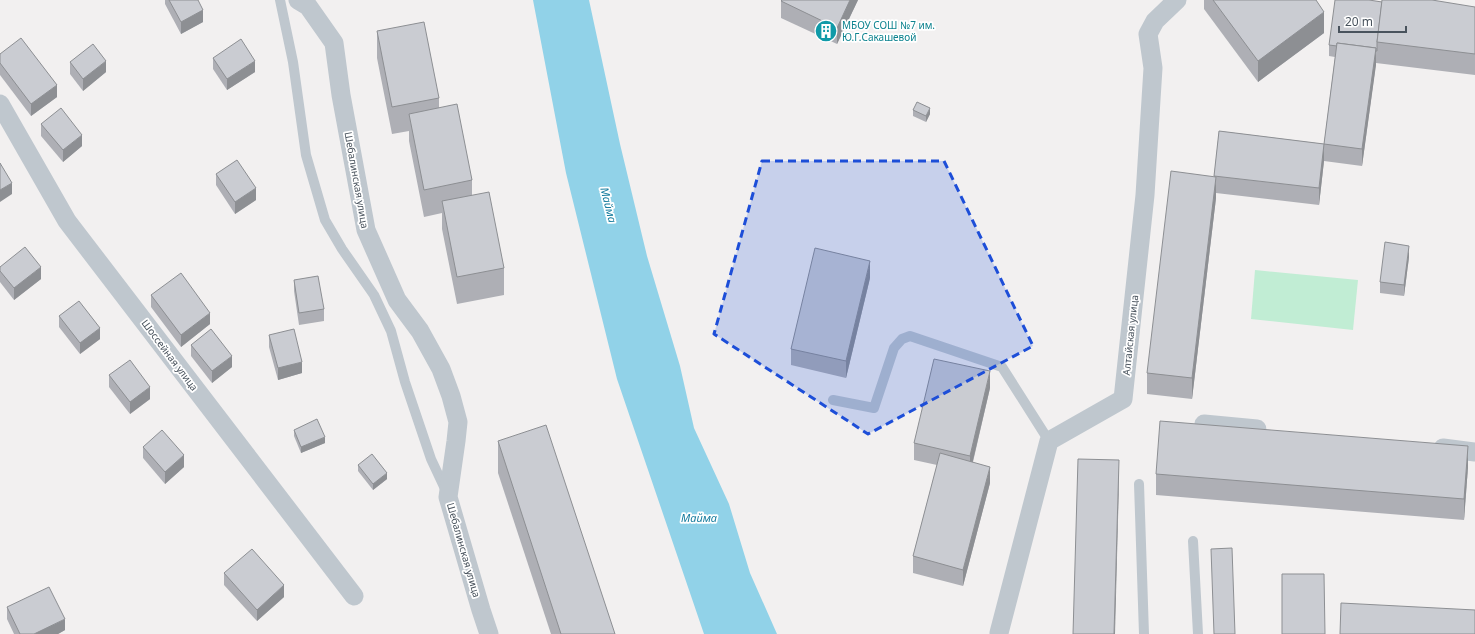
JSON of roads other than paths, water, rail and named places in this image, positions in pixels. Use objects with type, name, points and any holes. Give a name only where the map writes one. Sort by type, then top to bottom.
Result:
[{"type":"street","name":"Шебалинская улица","points":[[298,0],[308,6],[334,43],[341,95],[366,230],[396,300],[420,331],[441,369],[451,396],[458,422],[448,497],[489,634]]},
{"type":"street","name":"Алтайская улица","points":[[1049,441],[1123,399],[1145,195],[1152,68],[1148,34],[1155,21],[1177,0]]},
{"type":"street","name":"Шоссейная улица","points":[[0,104],[67,221],[354,596]]},
{"type":"street","points":[[1204,424],[1274,431]]},
{"type":"street","points":[[999,633],[1049,441]]},
{"type":"street","points":[[1429,447],[1475,452]]},
{"type":"lane","points":[[280,0],[293,62],[306,155],[325,220],[342,249],[374,295],[391,331],[405,382],[431,459],[448,497]]},
{"type":"lane","points":[[833,400],[874,408],[894,348],[902,339],[910,336],[1002,367],[1049,441]]},
{"type":"lane","points":[[1140,484],[1144,634]]},
{"type":"lane","points":[[1193,542],[1198,634]]},
{"type":"water","name":"Майма","points":[[533,0],[589,0],[620,144],[647,256],[680,366],[694,428],[729,504],[750,573],[777,634],[704,634],[617,379],[566,173]]},
{"type":"place","name":"МБОУ СОШ №7 им. Ю.Г.Сакашевой","points":[[826,31]]}]
